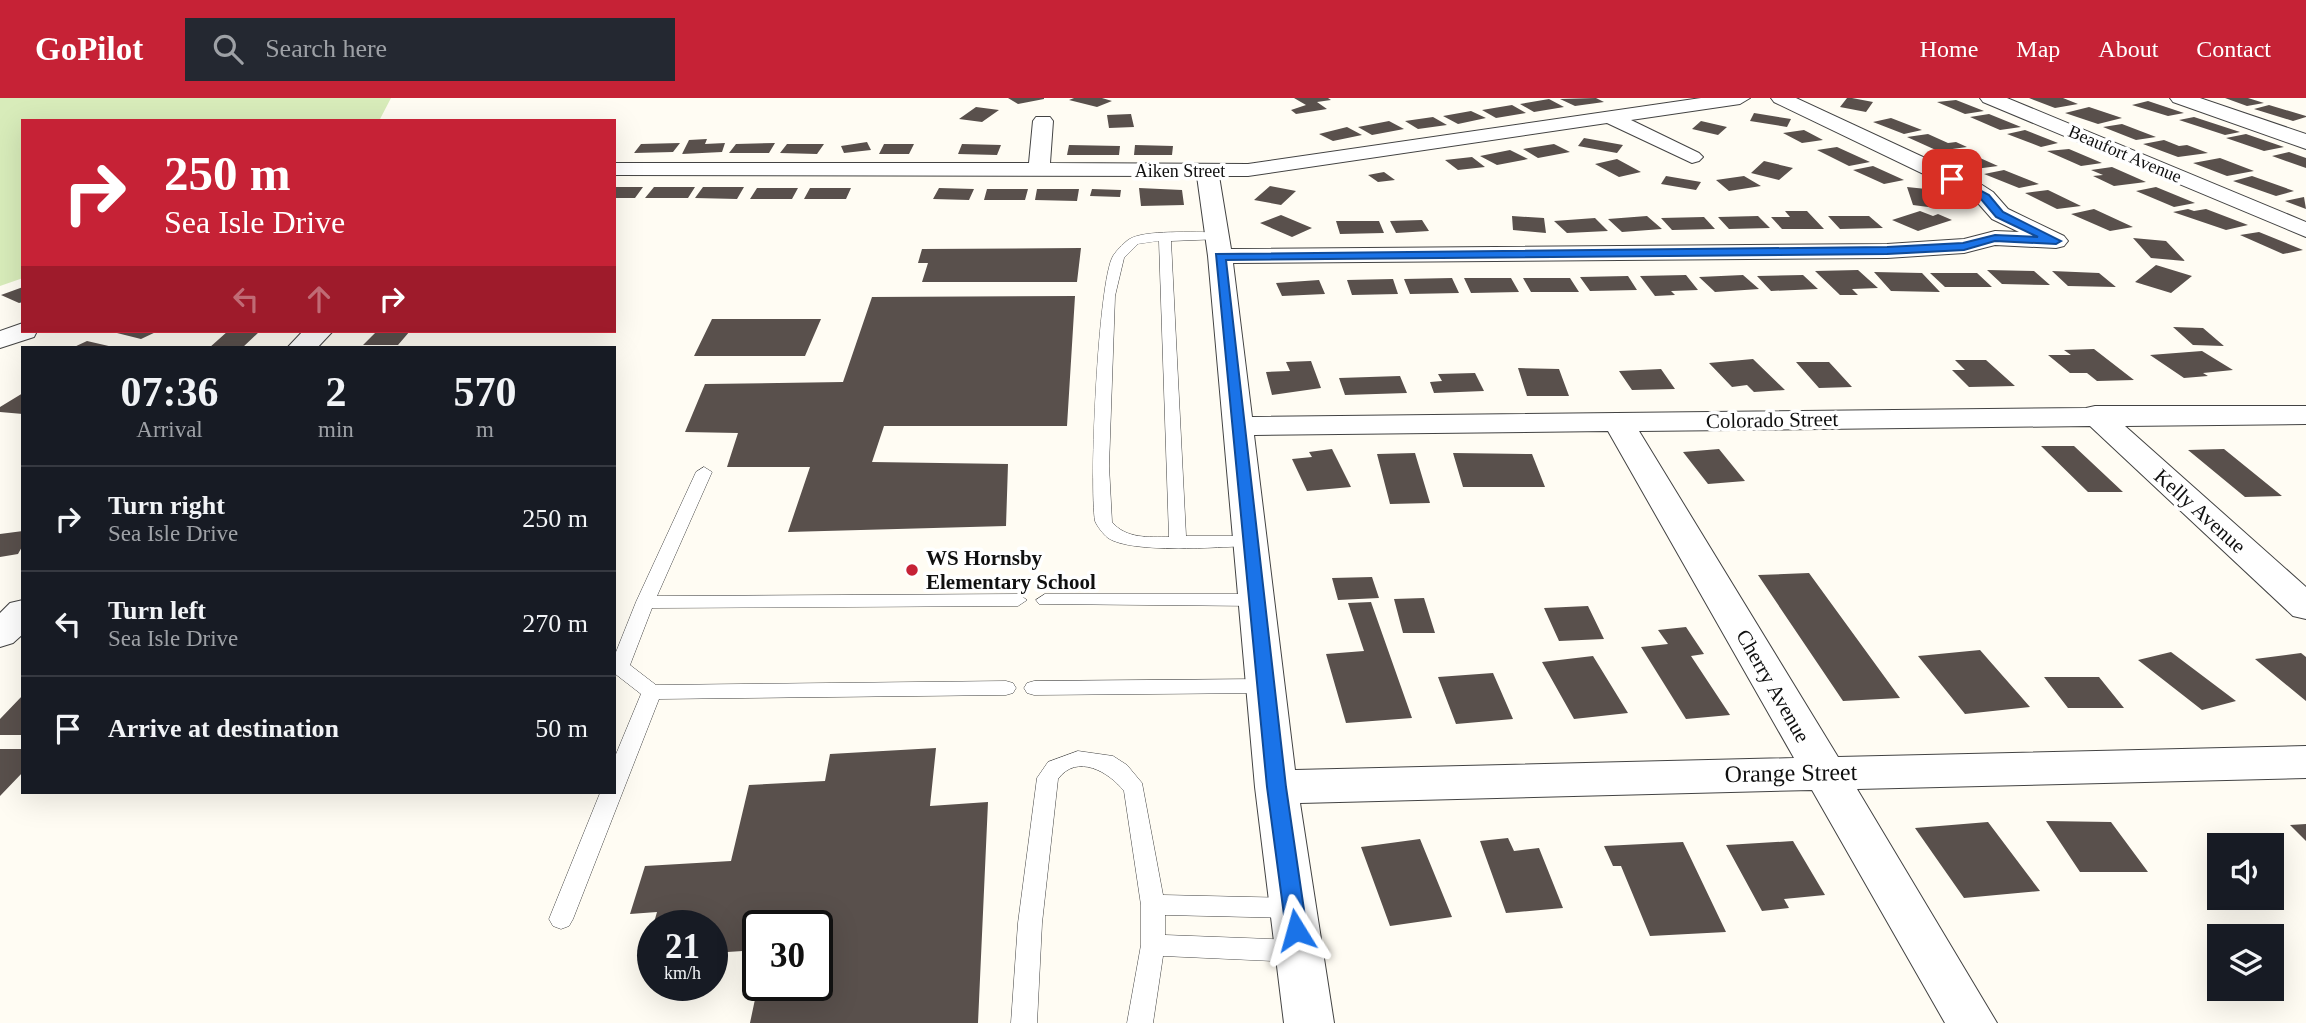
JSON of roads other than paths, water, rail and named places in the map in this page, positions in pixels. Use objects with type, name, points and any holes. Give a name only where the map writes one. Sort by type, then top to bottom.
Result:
[{"type":"street","name":"Aiken Street","points":[[616,169],[1207,172],[1292,165],[1740,98]]},
{"type":"street","points":[[1219,246],[1887,251],[1964,246],[1995,238],[2056,241],[2000,214],[1985,197],[1971,188],[1781,98]]},
{"type":"street","name":"Beaufort Avenue","points":[[1990,98],[2306,230]]},
{"type":"street","points":[[2180,98],[2306,142]]},
{"type":"street","points":[[1611,118],[1692,157]]},
{"type":"street","points":[[1039,171],[1043,121]]},
{"type":"street","points":[[1207,172],[1219,246],[1276,787],[1309,1023]]},
{"type":"street","points":[[0,340],[21,332]]},
{"type":"street","points":[[303,346],[317,333]]},
{"type":"street","name":"Colorado Street","points":[[1238,426],[2095,415],[2306,415]]},
{"type":"street","name":"Kelly Avenue","points":[[2095,415],[2306,607]]},
{"type":"street","name":"Cherry Avenue","points":[[1618,422],[1972,1023]]},
{"type":"street","points":[[0,612],[21,612]]},
{"type":"street","points":[[0,634],[21,614]]},
{"type":"street","name":"Orange Street","points":[[1276,787],[2306,762]]},
{"type":"lane","points":[[1219,246],[1165,237],[1134,241],[1118,257],[1109,296],[1101,466],[1104,523],[1112,533],[1124,539],[1178,542],[1251,541]]},
{"type":"lane","points":[[1165,237],[1178,542]]},
{"type":"lane","points":[[704,472],[645,602],[620,667],[652,692],[1006,688]]},
{"type":"lane","points":[[645,602],[1018,600]]},
{"type":"lane","points":[[1045,600],[1257,600]]},
{"type":"lane","points":[[1034,688],[1266,686]]},
{"type":"lane","points":[[616,781],[652,692]]},
{"type":"lane","points":[[1024,1023],[1032,910],[1048,778],[1055,768],[1078,759],[1106,762],[1120,772],[1134,789],[1153,905],[1153,945],[1140,1023]]},
{"type":"lane","points":[[561,919],[611,794]]},
{"type":"lane","points":[[1153,905],[1294,908]]},
{"type":"lane","points":[[1153,945],[1299,951]]},
{"type":"place","name":"WS Hornsby Elementary School","points":[[912,570]]}]
